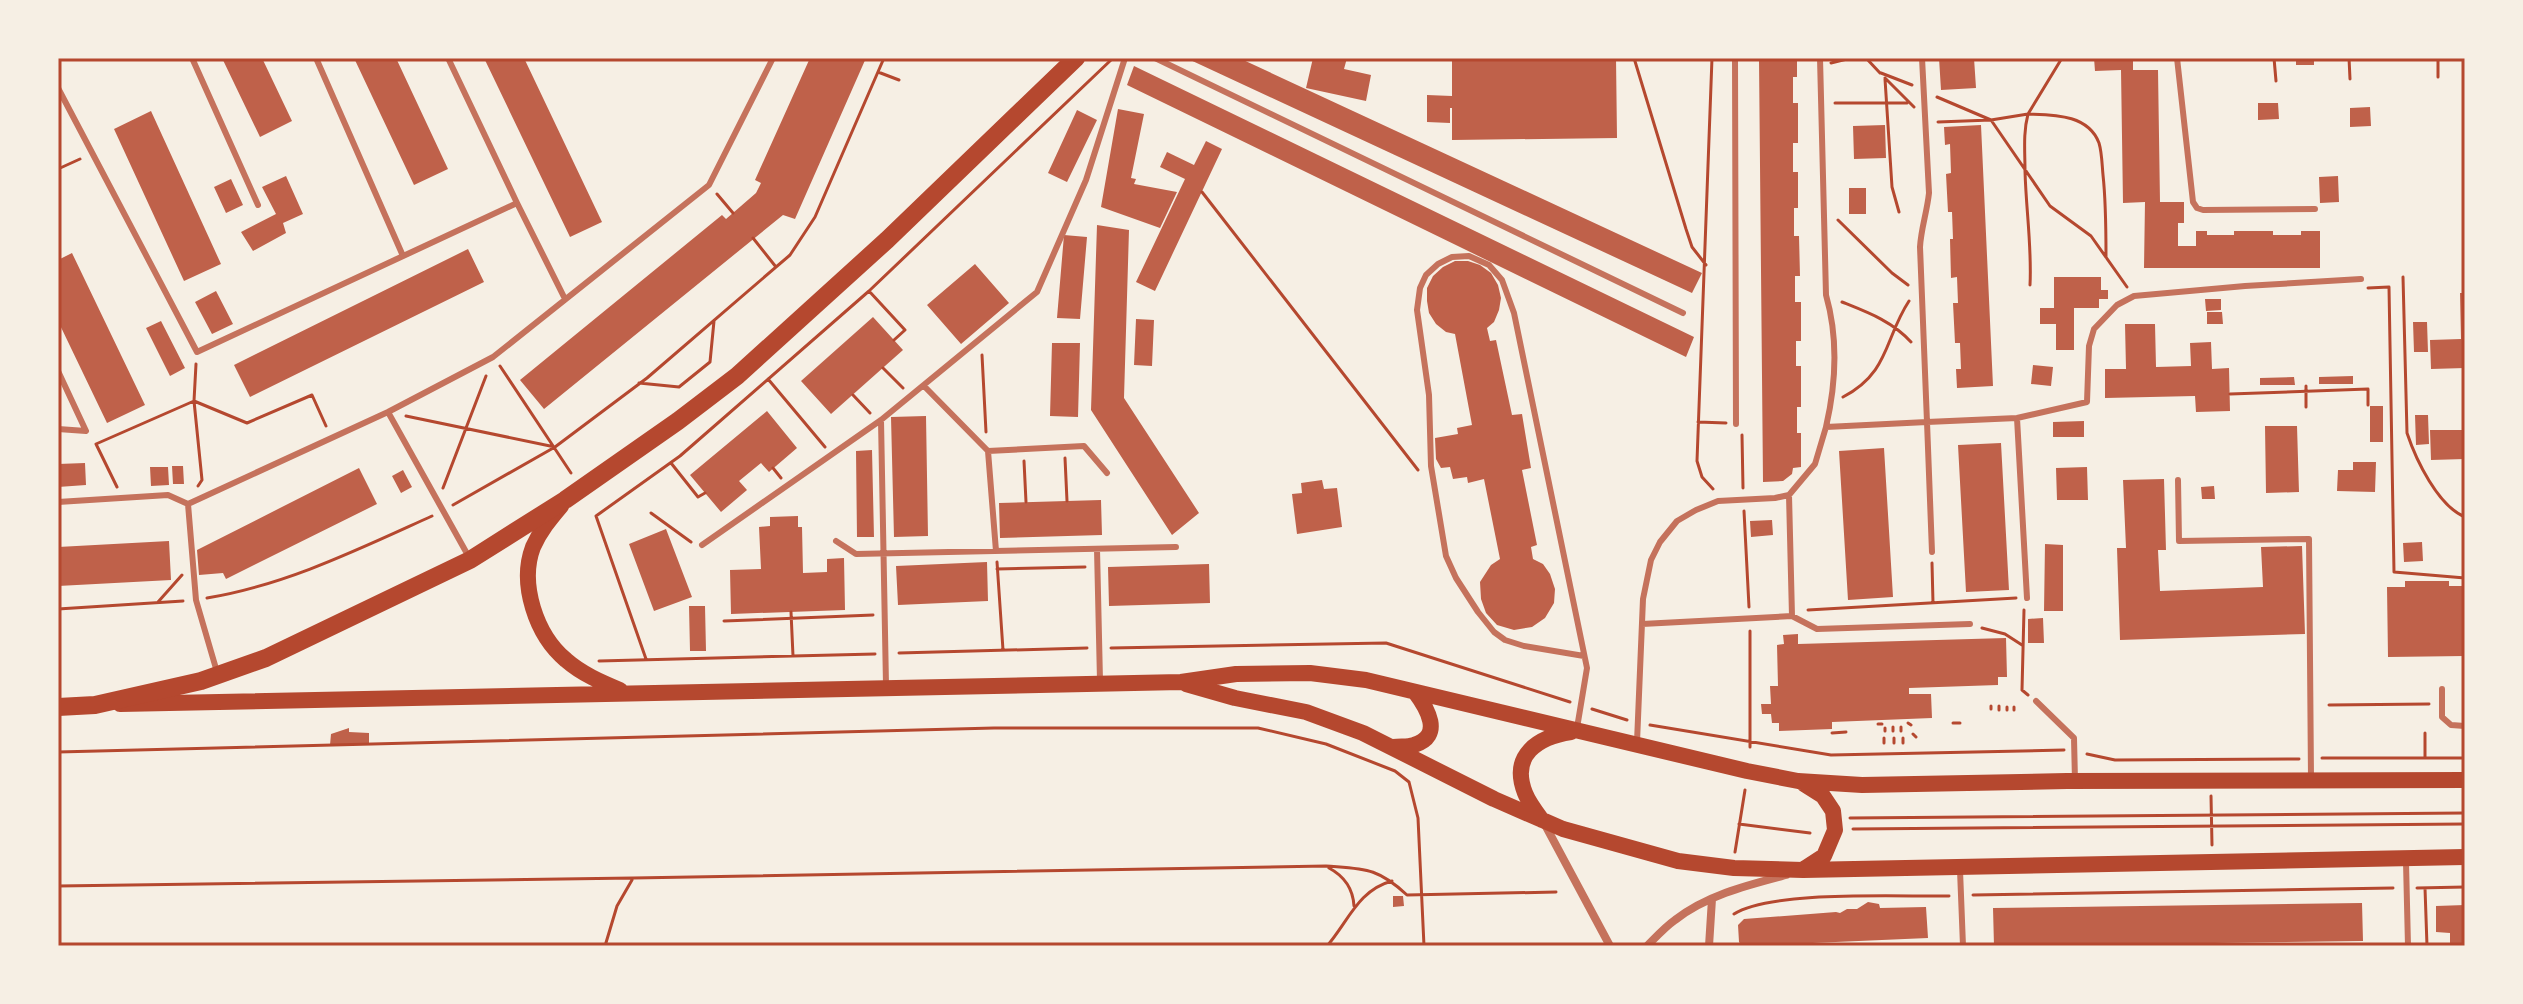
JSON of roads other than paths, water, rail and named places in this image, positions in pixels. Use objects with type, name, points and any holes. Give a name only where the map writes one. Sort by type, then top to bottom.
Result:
[{"type":"main road","points":[[95,705],[201,681],[266,658],[470,560],[565,500],[737,376],[887,240],[1076,58]]},
{"type":"main road","points":[[565,500],[543,527],[532,549],[528,571],[529,594],[536,616],[546,638],[562,658],[578,670],[629,693]]},
{"type":"main road","points":[[58,707],[1181,682],[1236,674],[1310,673],[1366,680],[1798,781],[1862,785],[2465,780]]},
{"type":"main road","points":[[1181,682],[1235,698],[1306,712],[1363,733],[1543,821],[1678,861],[1734,868],[1803,870],[2465,857]]},
{"type":"main road","points":[[1393,747],[1416,745],[1428,735],[1431,722],[1428,708],[1415,692]]},
{"type":"main road","points":[[1543,821],[1526,796],[1522,782],[1526,754],[1535,743],[1553,735],[1577,731]]},
{"type":"main road","points":[[1798,781],[1823,796],[1833,811],[1835,830],[1824,856],[1803,870]]},
{"type":"street","points":[[1543,821],[1610,946]]},
{"type":"street","points":[[1647,946],[1675,919],[1734,888],[1803,870]]},
{"type":"street","points":[[1709,946],[1712,899]]},
{"type":"lane","points":[[192,58],[258,205]]},
{"type":"lane","points":[[316,58],[403,256]]},
{"type":"lane","points":[[448,58],[565,299]]},
{"type":"lane","points":[[58,502],[168,495],[188,504],[388,412],[493,357],[709,185],[773,58]]},
{"type":"lane","points":[[702,545],[880,421],[1029,301],[1042,282],[1086,180],[1125,58]]},
{"type":"lane","points":[[1155,58],[1683,313]]},
{"type":"lane","points":[[1735,58],[1736,424]]},
{"type":"lane","points":[[1637,745],[1644,589],[1651,560],[1660,542],[1677,521],[1718,501],[1789,495],[1815,464],[1826,427],[1832,402],[1833,318],[1826,295],[1820,58]]},
{"type":"lane","points":[[1922,58],[1929,193],[1921,231],[1922,289],[1932,552]]},
{"type":"lane","points":[[2177,58],[2193,202],[2197,208],[2315,209]]},
{"type":"lane","points":[[58,88],[197,352],[517,203]]},
{"type":"lane","points":[[1577,731],[1587,668],[1514,313],[1502,280],[1489,265],[1469,256],[1452,257],[1426,275],[1420,288],[1417,310],[1429,395],[1429,442],[1434,491],[1446,556],[1478,612],[1505,640],[1584,656]]},
{"type":"lane","points":[[1826,427],[2017,418],[2087,402],[2089,346],[2094,329],[2117,305],[2134,296],[2361,279]]},
{"type":"lane","points":[[58,371],[86,431],[58,429]]},
{"type":"lane","points":[[924,386],[988,451],[996,551]]},
{"type":"lane","points":[[388,412],[470,560]]},
{"type":"lane","points":[[2017,418],[2027,598]]},
{"type":"lane","points":[[880,421],[886,688]]},
{"type":"lane","points":[[988,451],[1084,446],[1107,473]]},
{"type":"lane","points":[[2178,480],[2179,541],[2309,539],[2312,781]]},
{"type":"lane","points":[[1789,495],[1792,613]]},
{"type":"lane","points":[[188,504],[196,600],[218,675]]},
{"type":"lane","points":[[836,541],[856,554],[1176,547]]},
{"type":"lane","points":[[1097,549],[1100,684]]},
{"type":"lane","points":[[1642,624],[1792,613],[1817,629],[1970,624]]},
{"type":"lane","points":[[2442,689],[2442,717],[2451,725],[2465,726]]},
{"type":"lane","points":[[2036,701],[2074,738],[2075,781]]},
{"type":"lane","points":[[2406,858],[2408,946]]},
{"type":"lane","points":[[1960,867],[1963,946]]}]
